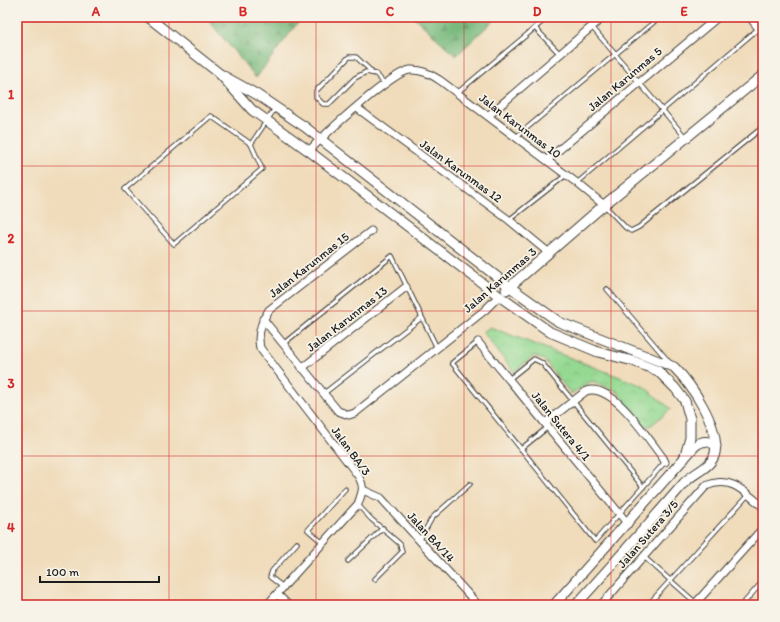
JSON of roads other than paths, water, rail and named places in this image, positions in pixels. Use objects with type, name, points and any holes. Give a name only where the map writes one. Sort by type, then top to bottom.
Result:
[{"type":"street","points":[[148,17],[220,74],[277,107],[321,139],[510,287],[559,322],[674,367],[686,380],[696,394],[715,435],[715,454],[708,464],[686,481],[576,605]]},
{"type":"street","points":[[488,116],[603,17]]},
{"type":"street","name":"Jalan Karunmas 5","points":[[547,160],[638,82],[718,17]]},
{"type":"street","points":[[750,17],[761,31]]},
{"type":"street","name":"Jalan Karunmas 10","points":[[385,84],[408,70],[419,70],[436,78],[547,160],[604,205]]},
{"type":"street","points":[[220,74],[252,110],[266,121],[310,151],[499,296],[550,332],[598,352],[633,360],[658,371],[675,388],[685,401],[690,420],[690,438],[684,459]]},
{"type":"street","name":"Jalan Karunmas 3","points":[[262,319],[338,411],[350,415],[485,310],[499,296],[604,205],[763,75]]},
{"type":"street","points":[[310,151],[321,139],[385,84]]},
{"type":"street","name":"Jalan Karunmas 12","points":[[357,108],[509,220],[549,254]]},
{"type":"street","name":"Jalan Karunmas 15","points":[[262,319],[268,310],[371,231]]},
{"type":"street","name":"Jalan Karunmas 13","points":[[302,368],[406,287]]},
{"type":"street","name":"Jalan BA/3","points":[[262,319],[258,340],[265,356],[357,474],[362,482],[363,490],[358,504],[267,605]]},
{"type":"street","name":"Jalan Sutera 4/1","points":[[478,342],[628,524]]},
{"type":"street","points":[[674,367],[675,388]]},
{"type":"street","points":[[546,425],[572,400],[592,389],[599,390],[616,400],[665,462]]},
{"type":"street","points":[[554,605],[628,524],[684,459],[702,441],[709,441],[716,446]]},
{"type":"street","name":"Jalan Sutera 3/5","points":[[601,605],[699,492],[706,486],[714,482],[721,481],[731,483],[748,495]]},
{"type":"street","name":"Jalan BA/14","points":[[363,490],[381,498],[478,605]]},
{"type":"street","points":[[748,495],[763,507]]},
{"type":"street","points":[[695,604],[763,528]]},
{"type":"street","points":[[277,594],[288,605]]},
{"type":"lane","points":[[457,93],[548,17]]},
{"type":"lane","points":[[516,137],[660,17]]},
{"type":"lane","points":[[592,27],[686,139]]},
{"type":"lane","points":[[535,28],[560,54]]},
{"type":"lane","points":[[577,183],[661,110],[761,31]]},
{"type":"lane","points":[[371,71],[355,78],[329,104],[323,104],[316,97],[316,91],[349,57],[356,57],[385,84]]},
{"type":"lane","points":[[251,144],[277,107]]},
{"type":"lane","points":[[211,116],[251,144],[262,169],[174,244],[125,189],[211,116]]},
{"type":"lane","points":[[604,205],[626,228],[631,231],[639,228],[763,127]]},
{"type":"lane","points":[[509,220],[566,175]]},
{"type":"lane","points":[[283,344],[392,256],[437,348]]},
{"type":"lane","points":[[607,289],[674,367]]},
{"type":"lane","points":[[323,394],[421,318]]},
{"type":"lane","points":[[478,342],[452,363],[594,541],[665,462]]},
{"type":"lane","points":[[509,379],[534,359],[542,363],[642,487]]},
{"type":"lane","points":[[521,449],[546,425]]},
{"type":"lane","points":[[419,540],[432,518],[470,484]]},
{"type":"lane","points":[[323,543],[308,530],[345,489]]},
{"type":"lane","points":[[648,605],[748,495]]},
{"type":"lane","points":[[358,504],[400,544],[402,552],[375,579]]},
{"type":"lane","points":[[348,561],[383,528]]},
{"type":"lane","points":[[283,587],[270,577],[272,571],[297,543]]},
{"type":"lane","points":[[643,556],[695,604]]},
{"type":"lane","points":[[742,605],[763,581]]}]
